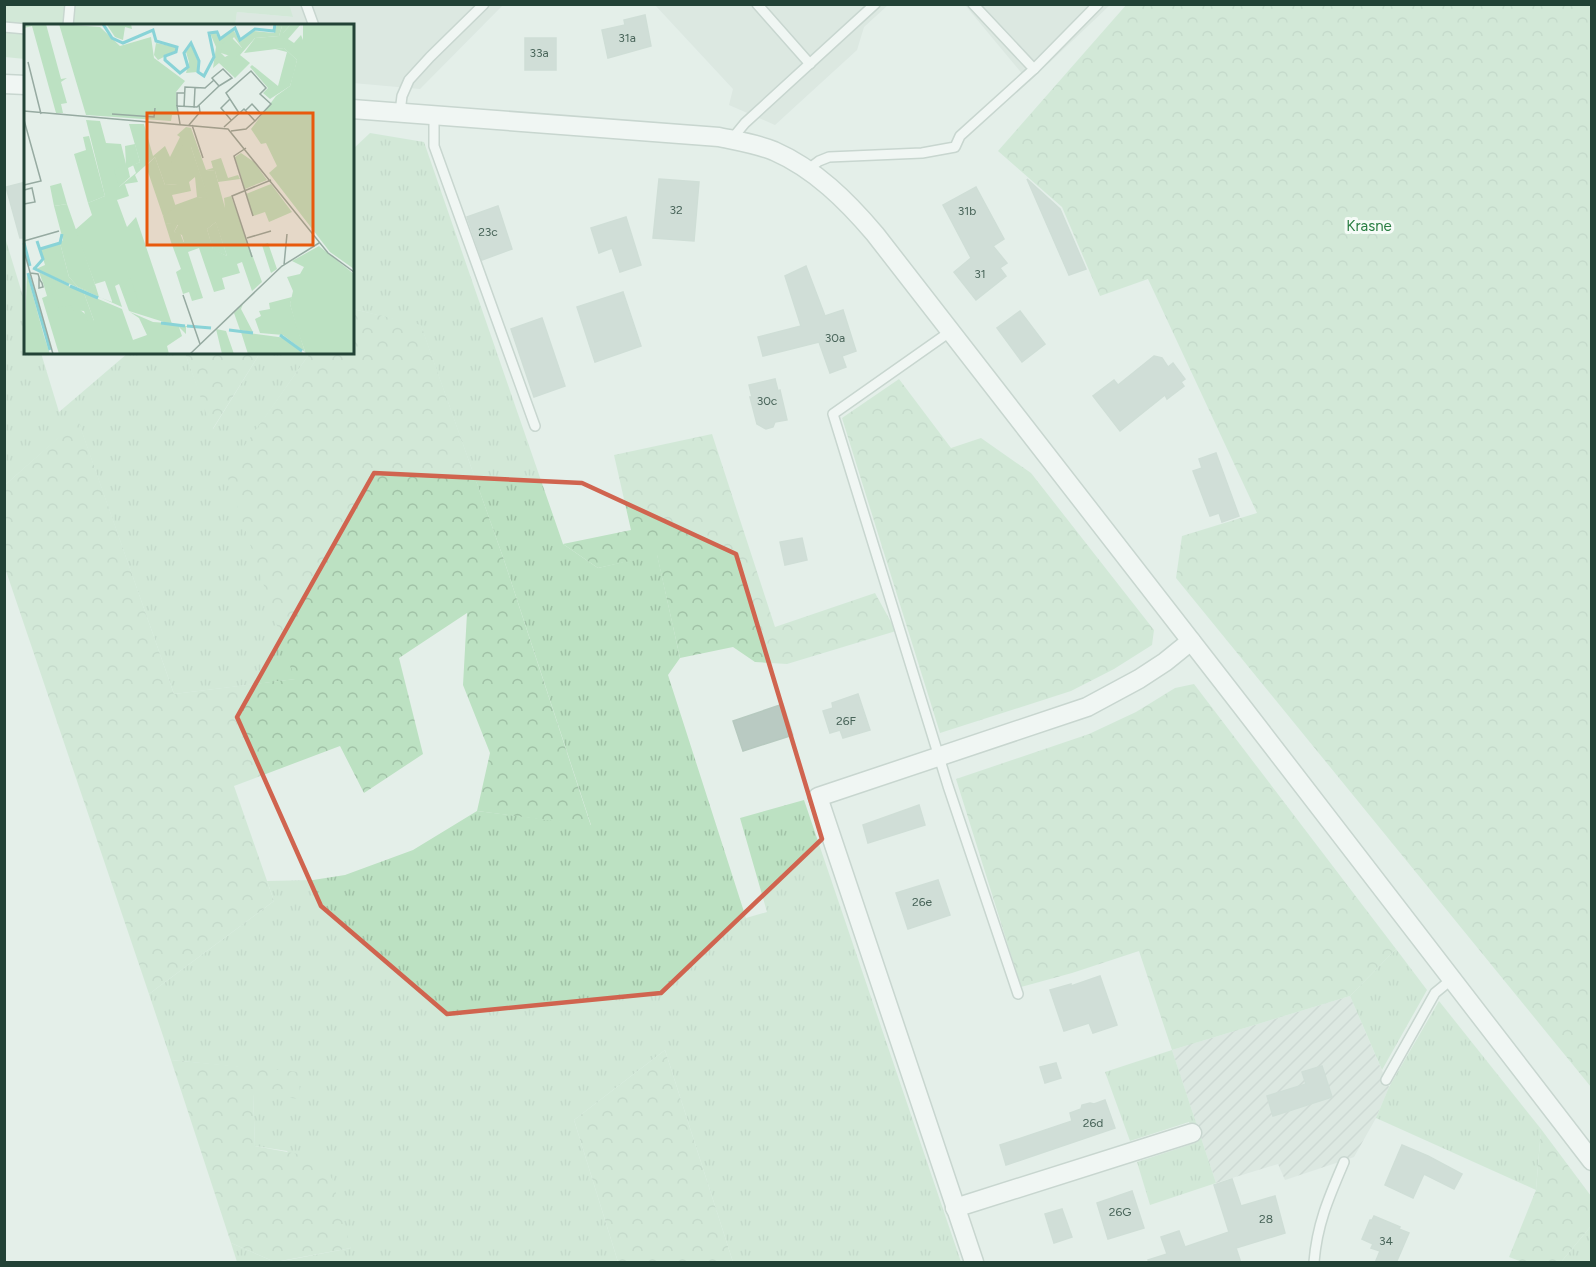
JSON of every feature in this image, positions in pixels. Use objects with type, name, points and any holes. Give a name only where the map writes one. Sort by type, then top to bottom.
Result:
[{"type":"street","points":[[4,84],[24,85]]},
{"type":"street","points":[[354,109],[731,140],[775,152],[825,183],[855,210],[875,234],[1592,1161]]},
{"type":"street","points":[[974,1263],[818,797],[1060,717],[1096,702],[1139,679],[1191,641]]},
{"type":"street","points":[[955,1208],[1192,1133]]},
{"type":"lane","points":[[68,24],[70,4]]},
{"type":"lane","points":[[306,4],[313,24]]},
{"type":"lane","points":[[395,112],[409,80],[484,4]]},
{"type":"lane","points":[[757,4],[810,64]]},
{"type":"lane","points":[[731,140],[745,123],[874,4]]},
{"type":"lane","points":[[973,4],[1034,69]]},
{"type":"lane","points":[[807,170],[829,157],[922,153],[955,147],[960,136],[1034,69],[1095,5]]},
{"type":"lane","points":[[4,27],[24,29]]},
{"type":"lane","points":[[434,114],[434,146],[535,426]]},
{"type":"lane","points":[[951,331],[833,414],[939,757],[1018,994]]},
{"type":"lane","points":[[1386,1080],[1435,993],[1452,979]]},
{"type":"lane","points":[[1314,1263],[1316,1235],[1344,1162]]},
{"type":"highlighted area","points":[[374,473],[582,483],[736,554],[822,839],[661,993],[447,1014],[321,906],[237,717]]},
{"type":"shaded area","points":[[289,5],[503,5],[420,89],[354,83],[354,24],[235,24],[237,12],[292,17]]},
{"type":"shaded area","points":[[655,5],[888,5],[864,27],[857,50],[775,125],[729,105],[733,89]]},
{"type":"shaded area","points":[[965,5],[1110,5],[1029,82]]},
{"type":"shaded area","points":[[1350,996],[1389,1087],[1376,1118],[1354,1157],[1285,1180],[1278,1164],[1216,1183],[1172,1050]]},
{"type":"green space","points":[[289,4],[293,17],[237,12],[235,24],[24,24],[24,59],[5,57],[4,5]]},
{"type":"green space","name":"Krasne","points":[[1127,4],[1591,5],[1591,1087],[1176,578],[1182,536],[1257,513],[1148,279],[1100,296],[1062,207],[998,151]]},
{"type":"green space","points":[[370,133],[424,142],[563,544],[598,568],[657,554],[680,658],[668,675],[746,918],[767,912],[740,818],[804,800],[961,1262],[733,1262],[665,1050],[574,1120],[618,1262],[277,1262],[351,1248],[287,1151],[255,1146],[253,1094],[299,1073],[171,1060],[149,994],[274,901],[267,881],[313,880],[345,875],[413,850],[477,811],[591,825],[504,560],[421,326],[354,309],[354,148]]},
{"type":"green space","points":[[4,234],[24,300],[24,354],[41,354],[59,412],[127,354],[185,354],[213,429],[259,354],[309,354],[227,472],[296,679],[174,694],[78,421],[5,485]]},
{"type":"green space","points":[[354,309],[421,325],[504,560],[591,826],[477,811],[490,753],[463,685],[467,613],[399,658],[423,754],[364,793],[340,746],[234,786],[274,901],[149,994],[5,568],[5,485],[78,420],[174,694],[295,679],[226,472],[309,354],[354,354]]},
{"type":"green space","points":[[185,354],[259,354],[212,430]]},
{"type":"green space","points":[[899,379],[951,448],[981,438],[1031,473],[1154,630],[1152,645],[1114,669],[1071,691],[940,733],[842,418]]},
{"type":"green space","points":[[712,434],[775,627],[875,593],[896,631],[787,664],[755,662],[733,647],[680,658],[657,555],[598,568],[563,544],[631,530],[614,455]]},
{"type":"green space","points":[[1194,684],[1396,949],[1350,996],[1172,1050],[1139,951],[1021,987],[956,779],[1089,734],[1136,712],[1175,688]]},
{"type":"green space","points":[[1396,949],[1427,990],[1382,1070],[1350,996]]},
{"type":"green space","points":[[1439,1001],[1541,1129],[1536,1190],[1376,1118],[1389,1087]]},
{"type":"green space","points":[[665,1050],[733,1262],[618,1262],[574,1120]]},
{"type":"green space","points":[[1172,1050],[1216,1183],[1150,1205],[1137,1162],[1195,1143],[1189,1122],[1130,1141],[1105,1072]]},
{"type":"green space","points":[[171,1060],[299,1072],[300,1099],[253,1094],[255,1146],[319,1158],[332,1179],[351,1248],[275,1262],[231,1243]]},
{"type":"green space","points":[[1541,1129],[1591,1196],[1591,1226],[1561,1262],[1522,1262],[1509,1257],[1536,1190]]},
{"type":"green space","points":[[1591,1226],[1591,1262],[1561,1262]]},
{"type":"green space","points":[[231,1243],[275,1262],[237,1262]]},
{"type":"building","points":[[645,15],[651,46],[608,58],[602,30],[625,25],[624,20]]},
{"type":"building","points":[[525,38],[556,38],[556,70],[525,70]]},
{"type":"building","points":[[659,179],[699,182],[694,241],[653,238]]},
{"type":"building","points":[[1027,179],[1060,209],[1086,269],[1069,275]]},
{"type":"building","points":[[24,182],[24,238],[20,238],[6,187]]},
{"type":"building","points":[[976,187],[1004,239],[993,246],[1007,263],[1000,268],[1006,276],[976,300],[954,272],[971,258],[943,205]]},
{"type":"building","points":[[498,206],[512,249],[482,260],[467,217]]},
{"type":"building","points":[[626,217],[641,265],[620,272],[612,248],[599,253],[591,228]]},
{"type":"building","points":[[806,266],[825,316],[843,310],[856,351],[842,356],[846,367],[830,373],[819,342],[763,356],[758,337],[801,326],[785,276]]},
{"type":"building","points":[[623,292],[641,346],[595,362],[577,307]]},
{"type":"building","points":[[1020,311],[1045,344],[1022,362],[997,328]]},
{"type":"building","points":[[542,318],[565,386],[534,397],[511,329]]},
{"type":"building","points":[[1154,356],[1162,358],[1168,367],[1173,363],[1185,379],[1181,382],[1184,386],[1167,399],[1165,395],[1120,431],[1093,396],[1114,380],[1118,385]]},
{"type":"building","points":[[775,379],[787,420],[775,422],[773,427],[766,429],[757,424],[749,385]]},
{"type":"building","points":[[1216,453],[1239,516],[1222,522],[1219,513],[1210,516],[1193,471],[1202,468],[1199,459]]},
{"type":"building","points":[[802,538],[807,560],[785,565],[780,542]]},
{"type":"building","points":[[858,694],[870,730],[843,738],[840,730],[830,733],[823,711],[833,708],[832,703]]},
{"type":"building","points":[[783,704],[793,735],[743,751],[733,721]]},
{"type":"building","points":[[919,805],[925,825],[868,843],[863,825]]},
{"type":"building","points":[[938,880],[950,915],[908,929],[896,893]]},
{"type":"building","points":[[1100,976],[1117,1025],[1093,1033],[1089,1023],[1064,1031],[1050,990],[1071,984],[1071,986]]},
{"type":"building","points":[[1056,1063],[1061,1078],[1045,1083],[1040,1067]]},
{"type":"building","points":[[1322,1066],[1332,1097],[1273,1116],[1267,1096],[1306,1084],[1302,1072]]},
{"type":"building","points":[[1105,1100],[1115,1128],[1006,1165],[1000,1145],[1072,1121],[1070,1113],[1081,1109],[1082,1105]]},
{"type":"building","points":[[1402,1145],[1462,1174],[1454,1189],[1424,1174],[1413,1198],[1385,1185]]},
{"type":"building","points":[[1232,1179],[1241,1206],[1275,1196],[1285,1233],[1236,1248],[1241,1263],[1149,1263],[1148,1260],[1167,1254],[1161,1237],[1179,1231],[1185,1247],[1229,1232],[1214,1185]]},
{"type":"building","points":[[1132,1191],[1144,1228],[1108,1239],[1097,1203]]},
{"type":"building","points":[[1062,1209],[1072,1237],[1054,1243],[1045,1214]]},
{"type":"building","points":[[1374,1216],[1409,1233],[1396,1263],[1375,1263],[1380,1251],[1371,1248],[1373,1244],[1362,1239]]}]
